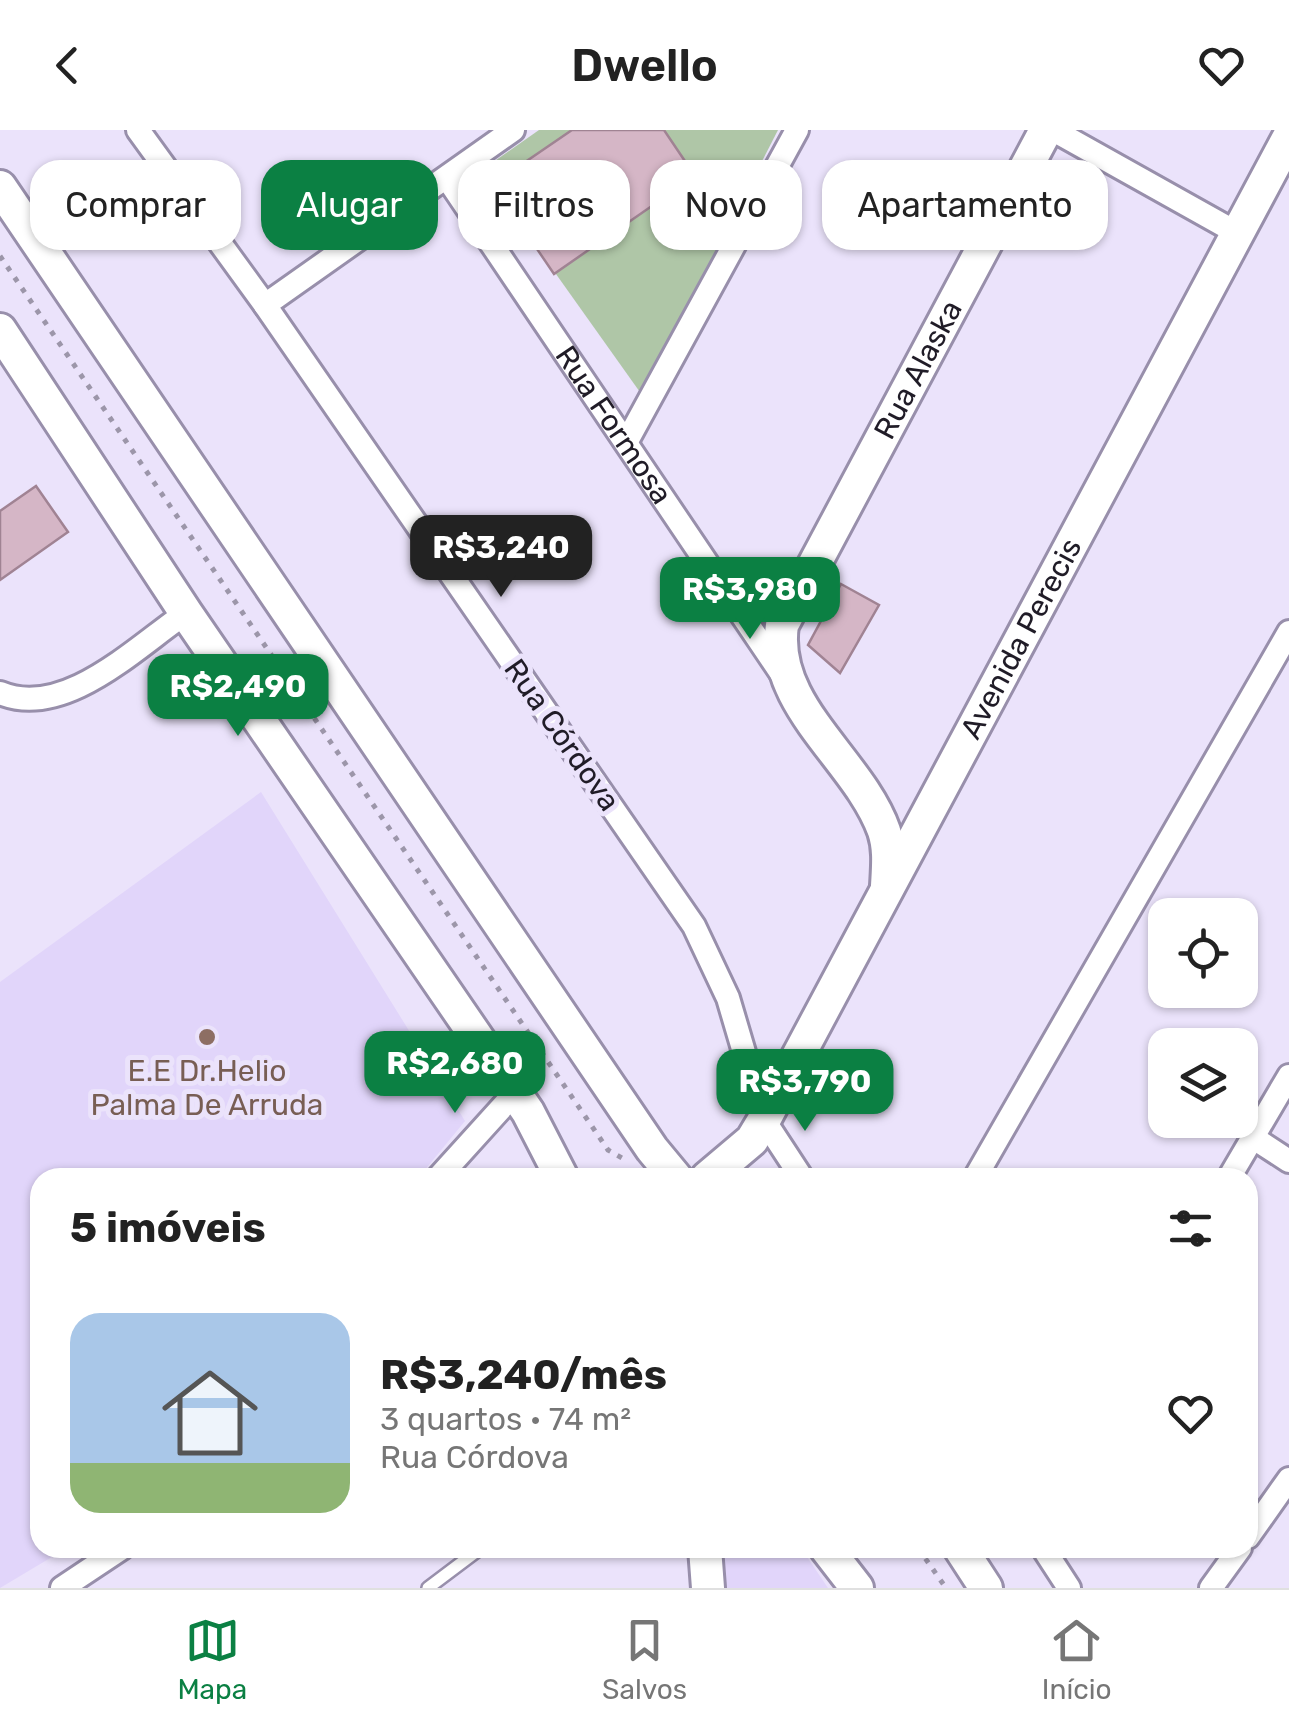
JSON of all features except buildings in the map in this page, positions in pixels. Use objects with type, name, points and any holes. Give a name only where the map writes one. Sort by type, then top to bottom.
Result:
[{"type":"main road","name":"Rua Alaska","points":[[790,686],[780,636],[791,609],[1050,130]]},
{"type":"main road","name":"Avenida Perecis","points":[[750,1168],[758,1130],[1289,138]]},
{"type":"main road","points":[[0,187],[668,1168]]},
{"type":"main road","points":[[0,330],[186,613],[276,737],[514,1093],[556,1168]]},
{"type":"main road","name":"Rua Formosa","points":[[790,686],[878,819],[889,852],[887,890]]},
{"type":"main road","points":[[878,819],[896,825],[922,824]]},
{"type":"main road","name":"Avenida Perecis","points":[[717,1168],[758,1130]]},
{"type":"main road","points":[[706,1558],[708,1588]]},
{"type":"main road","points":[[834,1558],[857,1588]]},
{"type":"main road","points":[[966,1558],[986,1588]]},
{"type":"street","name":"Rua Córdova","points":[[138,130],[265,305],[694,926],[728,998],[758,1130],[793,1168]]},
{"type":"street","points":[[265,305],[513,130]]},
{"type":"street","points":[[627,441],[797,130]]},
{"type":"street","points":[[1050,130],[1239,234]]},
{"type":"street","name":"Rua Formosa","points":[[447,178],[790,686]]},
{"type":"street","points":[[728,594],[759,611],[791,609]]},
{"type":"street","points":[[0,693],[18,700],[67,693],[186,613]]},
{"type":"street","points":[[981,1168],[1289,632]]},
{"type":"street","points":[[1258,1126],[1289,1076]]},
{"type":"street","points":[[447,1168],[514,1093]]},
{"type":"street","points":[[1234,1168],[1251,1138]]},
{"type":"street","points":[[1255,1138],[1289,1161]]},
{"type":"street","points":[[1258,1523],[1289,1480]]},
{"type":"street","points":[[62,1588],[107,1558]]},
{"type":"street","points":[[1050,1558],[1070,1588]]},
{"type":"street","points":[[1210,1588],[1232,1558]]},
{"type":"lane","points":[[428,1588],[468,1558]]},
{"type":"path","points":[[925,1558],[946,1588]]},
{"type":"shaded area","name":"E.E Dr.Helio Palma De Arruda","points":[[261,792],[465,1121],[426,1168],[30,1168],[30,1558],[50,1558],[0,1588],[0,982]]},
{"type":"shaded area","points":[[716,1558],[808,1558],[828,1588],[718,1588]]},
{"type":"green space","points":[[539,130],[778,130],[763,160],[650,160],[650,250],[716,250],[642,395],[539,250],[630,250],[630,160],[496,160]]},
{"type":"place","name":"E.E Dr.Helio Palma De Arruda","points":[[207,1037]]}]
